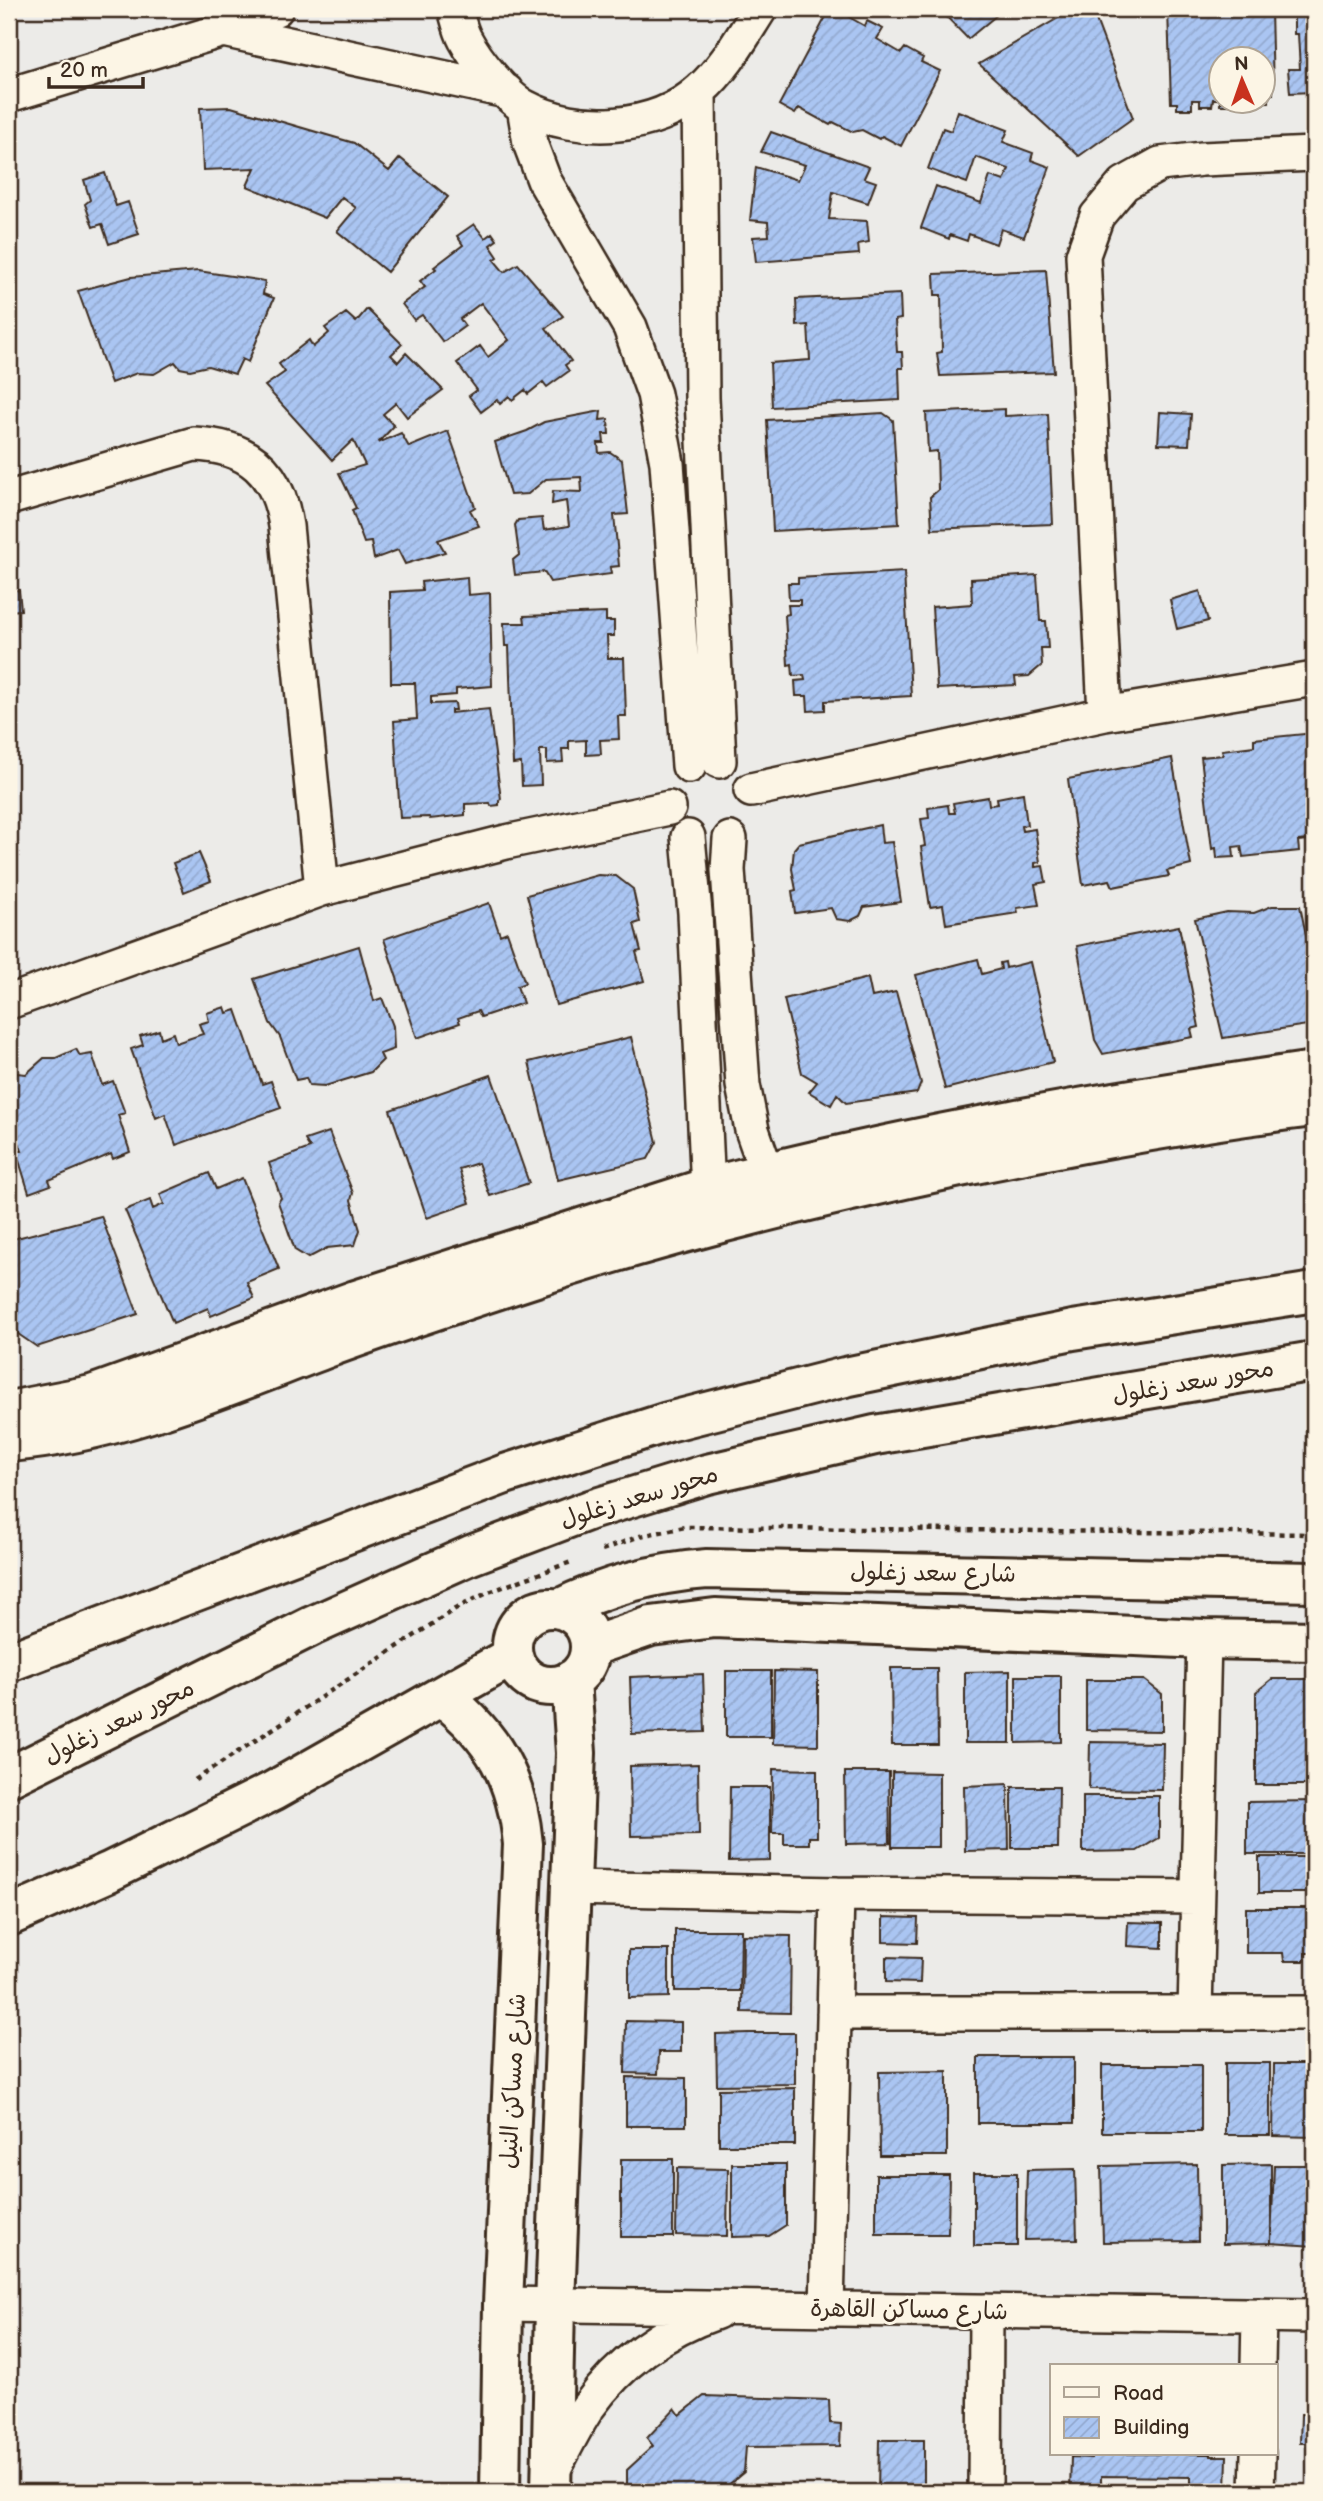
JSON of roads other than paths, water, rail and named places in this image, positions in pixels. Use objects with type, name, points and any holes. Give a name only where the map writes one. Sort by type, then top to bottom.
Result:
[{"type":"street","points":[[9,95],[223,30],[276,9]]},
{"type":"street","points":[[456,9],[464,38],[484,67],[515,99],[544,180],[630,327],[654,394],[667,463],[704,763]]},
{"type":"street","points":[[223,30],[515,99],[569,122],[615,126],[660,116],[699,91],[730,57],[760,9]]},
{"type":"street","points":[[699,91],[704,763]]},
{"type":"street","points":[[1105,714],[1083,255],[1097,216],[1124,184],[1160,164],[1202,159],[1314,154]]},
{"type":"street","points":[[9,498],[194,444],[217,445],[239,452],[258,465],[273,483],[283,503],[286,526],[322,889]]},
{"type":"street","points":[[751,790],[1105,714],[1314,679]]},
{"type":"street","points":[[704,763],[733,766],[745,777],[751,790],[751,813],[740,833],[730,839],[709,844],[688,837],[679,830],[669,808],[673,783],[704,763]]},
{"type":"street","points":[[9,1002],[322,889],[506,842],[669,808]]},
{"type":"street","points":[[688,837],[695,913],[709,1187],[708,1226]]},
{"type":"street","points":[[730,839],[728,870],[740,1062],[747,1110],[765,1172],[781,1207]]},
{"type":"street","points":[[9,1411],[92,1395],[356,1300],[709,1187],[765,1172],[1125,1100],[1208,1085],[1314,1071]]},
{"type":"street","points":[[9,1442],[96,1428],[159,1411],[393,1324],[544,1275],[781,1207],[1090,1140],[1314,1107]]},
{"type":"street","points":[[9,1662],[505,1474],[668,1422],[845,1377],[1060,1333],[1314,1292]]},
{"type":"street","name":"محور سعد زغلول","points":[[9,1777],[312,1626],[471,1555],[590,1510],[707,1474],[875,1436],[1314,1361]]},
{"type":"street","name":"شارع سعد زغلول","points":[[559,1609],[615,1585],[646,1576],[707,1569],[1314,1582]]},
{"type":"street","points":[[832,1622],[834,1570]]},
{"type":"street","points":[[546,1608],[559,1609],[581,1622],[590,1647],[581,1671],[560,1685],[536,1683],[526,1676],[512,1656],[515,1630],[533,1612],[546,1608]]},
{"type":"street","points":[[590,1647],[630,1632],[683,1620],[715,1618],[1203,1639],[1314,1641]]},
{"type":"street","points":[[1195,2013],[1203,1639]]},
{"type":"street","points":[[9,1916],[204,1827],[512,1656]]},
{"type":"street","name":"شارع مساكن النيل","points":[[551,2483],[576,1753],[571,1680]]},
{"type":"street","name":"شارع مساكن النيل","points":[[442,1696],[480,1729],[495,1749],[506,1772],[520,1819],[523,1870],[503,2304],[500,2492]]},
{"type":"street","points":[[570,1888],[837,1894],[1197,1897]]},
{"type":"street","points":[[827,2309],[837,1894]]},
{"type":"street","points":[[834,2012],[1314,2012]]},
{"type":"street","name":"شارع مساكن القاهرة","points":[[503,2304],[1314,2316]]},
{"type":"street","points":[[551,2483],[587,2408],[610,2381],[636,2356],[676,2330],[732,2307]]},
{"type":"street","points":[[985,2492],[986,2311]]},
{"type":"street","points":[[1258,2364],[1259,2315]]},
{"type":"street","points":[[1257,2492],[1258,2456]]}]
